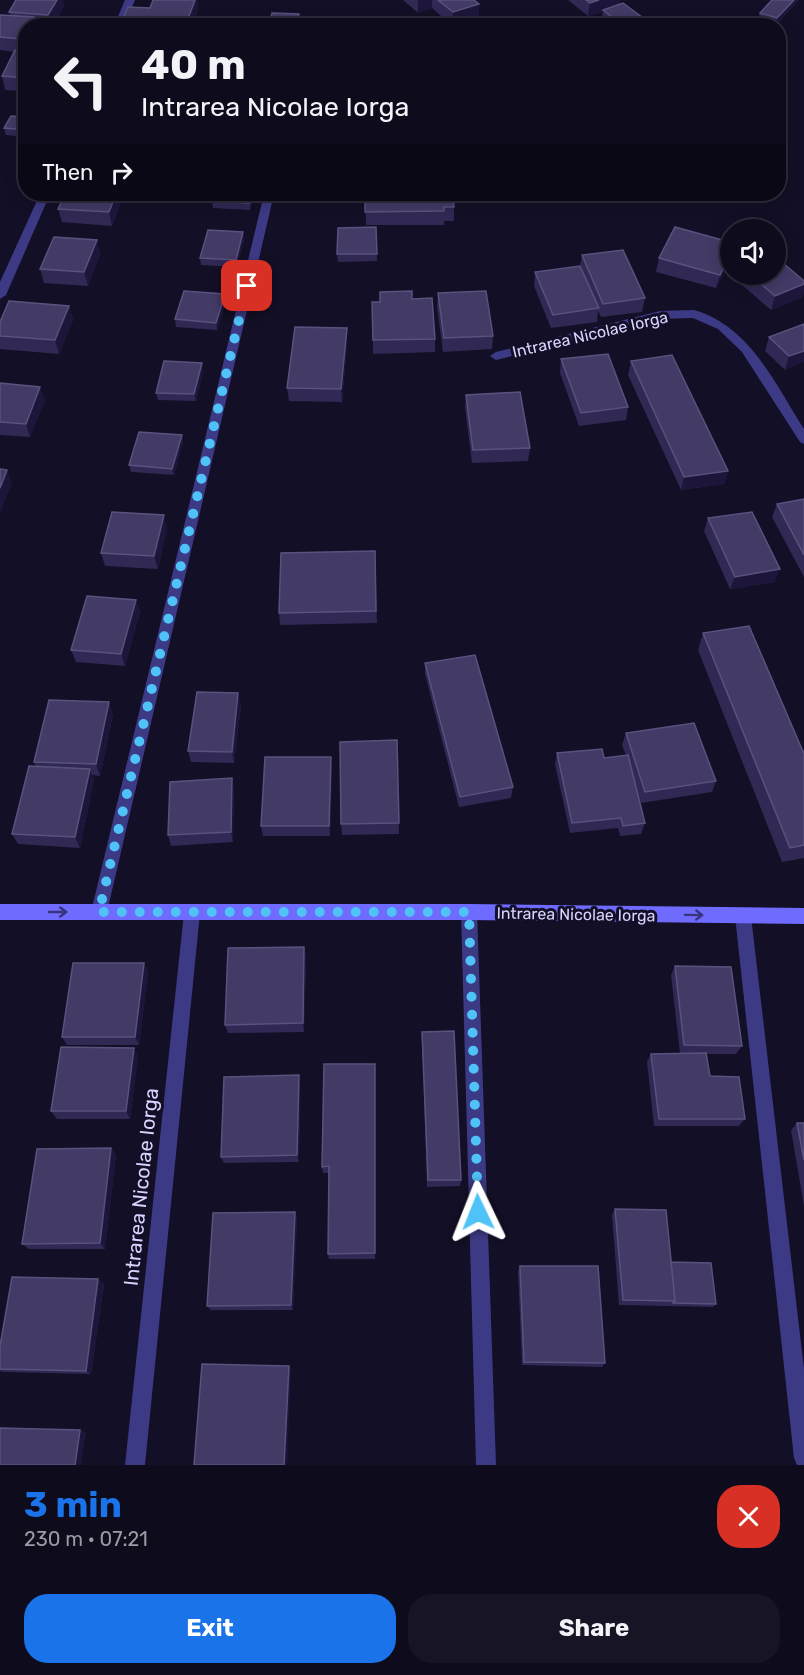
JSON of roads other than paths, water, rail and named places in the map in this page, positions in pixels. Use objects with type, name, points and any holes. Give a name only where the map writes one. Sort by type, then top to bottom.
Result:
[{"type":"street","points":[[122,18],[130,0]]},
{"type":"street","points":[[0,295],[42,201]]},
{"type":"street","points":[[99,912],[267,201]]},
{"type":"street","name":"Intrarea Nicolae Iorga","points":[[496,356],[660,315],[694,314],[722,326],[746,349],[804,439]]},
{"type":"street","name":"Intrarea Nicolae Iorga","points":[[0,912],[469,912],[804,916]]},
{"type":"street","points":[[469,912],[486,1465]]},
{"type":"street","name":"Intrarea Nicolae Iorga","points":[[135,1465],[192,913]]},
{"type":"street","points":[[743,916],[804,1458]]}]
